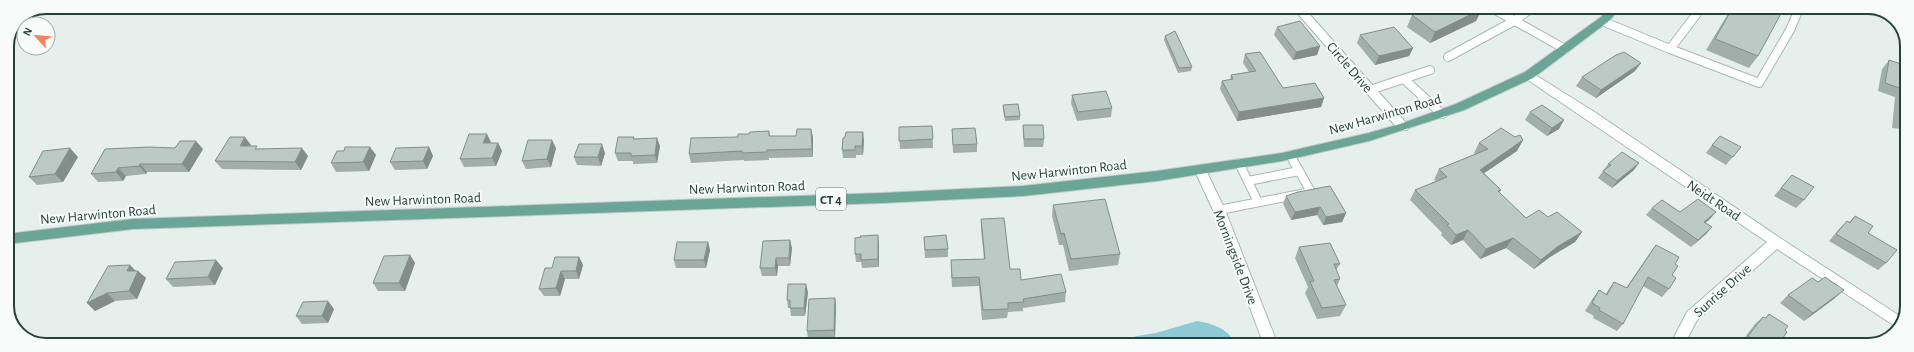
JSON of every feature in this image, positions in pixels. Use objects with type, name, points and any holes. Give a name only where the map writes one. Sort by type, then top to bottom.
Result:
[{"type":"main road","name":"New Harwinton Road","points":[[14,237],[133,224],[1023,191],[1157,176],[1290,155],[1403,128],[1460,107],[1529,75],[1602,21],[1609,14]]},
{"type":"street","name":"Circle Drive","points":[[1303,14],[1403,128]]},
{"type":"street","name":"Neidt Road","points":[[1529,75],[1589,114],[1776,242],[1896,321]]},
{"type":"street","name":"Morningside Drive","points":[[1200,169],[1219,210],[1268,338]]},
{"type":"street","name":"Sunrise Drive","points":[[1681,338],[1692,316],[1776,242]]},
{"type":"lane","points":[[1502,14],[1565,49]]},
{"type":"lane","points":[[1448,57],[1514,21],[1524,14]]},
{"type":"lane","points":[[1670,49],[1697,14]]},
{"type":"lane","points":[[1602,21],[1670,49],[1760,83],[1790,30],[1797,14]]},
{"type":"lane","points":[[1370,90],[1430,70]]},
{"type":"lane","points":[[1404,79],[1442,114]]},
{"type":"lane","points":[[1219,210],[1311,192],[1290,155]]},
{"type":"lane","points":[[1239,163],[1258,202]]},
{"type":"lane","points":[[1248,181],[1299,171]]},
{"type":"water","points":[[1197,321],[1214,325],[1225,331],[1231,338],[1130,338],[1156,333]]},
{"type":"building","points":[[1414,14],[1472,14],[1435,32],[1412,15]]},
{"type":"building","points":[[1729,14],[1781,14],[1758,56],[1715,39]]},
{"type":"building","points":[[1300,21],[1320,46],[1296,52],[1277,27]]},
{"type":"building","points":[[1394,27],[1413,48],[1379,56],[1360,35]]},
{"type":"building","points":[[1175,31],[1192,67],[1179,68],[1165,36]]},
{"type":"building","points":[[1260,52],[1283,88],[1315,83],[1324,98],[1239,112],[1222,81],[1233,79],[1231,75],[1256,71],[1245,54]]},
{"type":"building","points":[[1624,52],[1641,63],[1601,90],[1582,77],[1616,55]]},
{"type":"building","points":[[1889,60],[1900,64],[1900,88],[1885,83]]},
{"type":"building","points":[[1106,91],[1112,108],[1078,112],[1072,95]]},
{"type":"building","points":[[1018,104],[1020,116],[1005,117],[1003,105]]},
{"type":"building","points":[[1542,105],[1564,120],[1552,128],[1530,112]]},
{"type":"building","points":[[1023,125],[1043,125],[1044,139],[1024,139]]},
{"type":"building","points":[[932,126],[933,139],[899,141],[899,127]]},
{"type":"building","points":[[975,128],[977,144],[953,145],[952,129]]},
{"type":"building","points":[[1501,128],[1515,137],[1520,135],[1523,140],[1480,170],[1501,190],[1498,191],[1526,218],[1539,210],[1548,217],[1557,212],[1582,232],[1557,247],[1541,260],[1513,238],[1486,249],[1468,230],[1456,235],[1447,225],[1449,224],[1415,190],[1447,177],[1439,169],[1488,149],[1479,143]]},
{"type":"building","points":[[797,129],[811,129],[812,149],[689,154],[691,138],[738,137],[738,134],[769,131],[769,136],[796,136]]},
{"type":"building","points":[[846,132],[863,132],[862,146],[855,146],[855,150],[842,150],[843,138],[845,137]]},
{"type":"building","points":[[469,134],[487,134],[483,143],[498,143],[492,158],[460,159]]},
{"type":"building","points":[[1720,136],[1741,147],[1733,157],[1712,145]]},
{"type":"building","points":[[230,137],[245,137],[240,146],[257,146],[255,149],[302,148],[295,162],[215,161]]},
{"type":"building","points":[[618,137],[634,137],[633,139],[657,138],[655,155],[631,156],[631,153],[615,153]]},
{"type":"building","points":[[528,140],[552,140],[547,159],[522,161]]},
{"type":"building","points":[[180,141],[196,141],[182,164],[140,164],[139,166],[118,168],[116,172],[91,174],[105,149],[149,147],[175,148]]},
{"type":"building","points":[[579,144],[602,144],[598,157],[574,157]]},
{"type":"building","points":[[345,147],[370,147],[363,162],[331,163],[337,151],[344,151]]},
{"type":"building","points":[[429,147],[423,161],[390,162],[396,148]]},
{"type":"building","points":[[70,148],[55,174],[29,177],[43,151]]},
{"type":"building","points":[[1622,152],[1639,163],[1617,181],[1603,171],[1611,165],[1608,164]]},
{"type":"building","points":[[1792,175],[1814,187],[1804,200],[1781,188]]},
{"type":"building","points":[[1330,186],[1346,213],[1326,217],[1320,207],[1295,212],[1286,196],[1298,192]]},
{"type":"building","points":[[1105,199],[1120,254],[1071,259],[1064,233],[1061,234],[1053,205]]},
{"type":"building","points":[[1698,199],[1716,212],[1704,222],[1712,227],[1698,240],[1652,208],[1662,200],[1680,212]]},
{"type":"building","points":[[1855,216],[1873,226],[1868,233],[1897,250],[1886,263],[1836,234],[1847,221],[1850,223]]},
{"type":"building","points":[[1004,218],[1010,269],[1020,269],[1021,280],[1061,274],[1066,292],[1023,299],[1024,302],[1008,303],[1008,309],[983,310],[979,277],[952,278],[951,260],[985,259],[981,219]]},
{"type":"building","points":[[878,235],[878,259],[861,260],[861,254],[855,254],[855,238],[861,237],[860,236]]},
{"type":"building","points":[[946,235],[948,249],[925,250],[924,237]]},
{"type":"building","points":[[790,240],[789,258],[776,258],[775,268],[760,268],[763,241]]},
{"type":"building","points":[[677,242],[708,242],[704,260],[674,260]]},
{"type":"building","points":[[1330,243],[1340,264],[1334,264],[1340,279],[1334,280],[1346,305],[1322,308],[1310,282],[1314,281],[1299,247]]},
{"type":"building","points":[[1656,245],[1679,257],[1675,264],[1678,266],[1672,275],[1676,278],[1669,289],[1648,277],[1623,324],[1599,310],[1600,308],[1592,303],[1599,290],[1607,295],[1614,282],[1627,288]]},
{"type":"building","points":[[410,255],[399,283],[373,283],[384,256]]},
{"type":"building","points":[[555,257],[579,257],[576,271],[561,271],[556,288],[539,289],[545,268],[552,268]]},
{"type":"building","points":[[216,260],[208,277],[166,279],[175,262]]},
{"type":"building","points":[[130,265],[127,271],[138,271],[129,291],[107,293],[87,303],[108,266]]},
{"type":"building","points":[[1825,277],[1844,290],[1813,313],[1788,295],[1812,278],[1818,282]]},
{"type":"building","points":[[788,284],[806,284],[804,308],[790,308],[790,300],[787,300]]},
{"type":"building","points":[[835,298],[834,330],[807,331],[809,299]]},
{"type":"building","points":[[328,301],[322,316],[296,316],[303,302]]},
{"type":"building","points":[[1769,314],[1788,326],[1785,330],[1787,332],[1783,338],[1751,338],[1748,336],[1763,317],[1766,318]]}]
